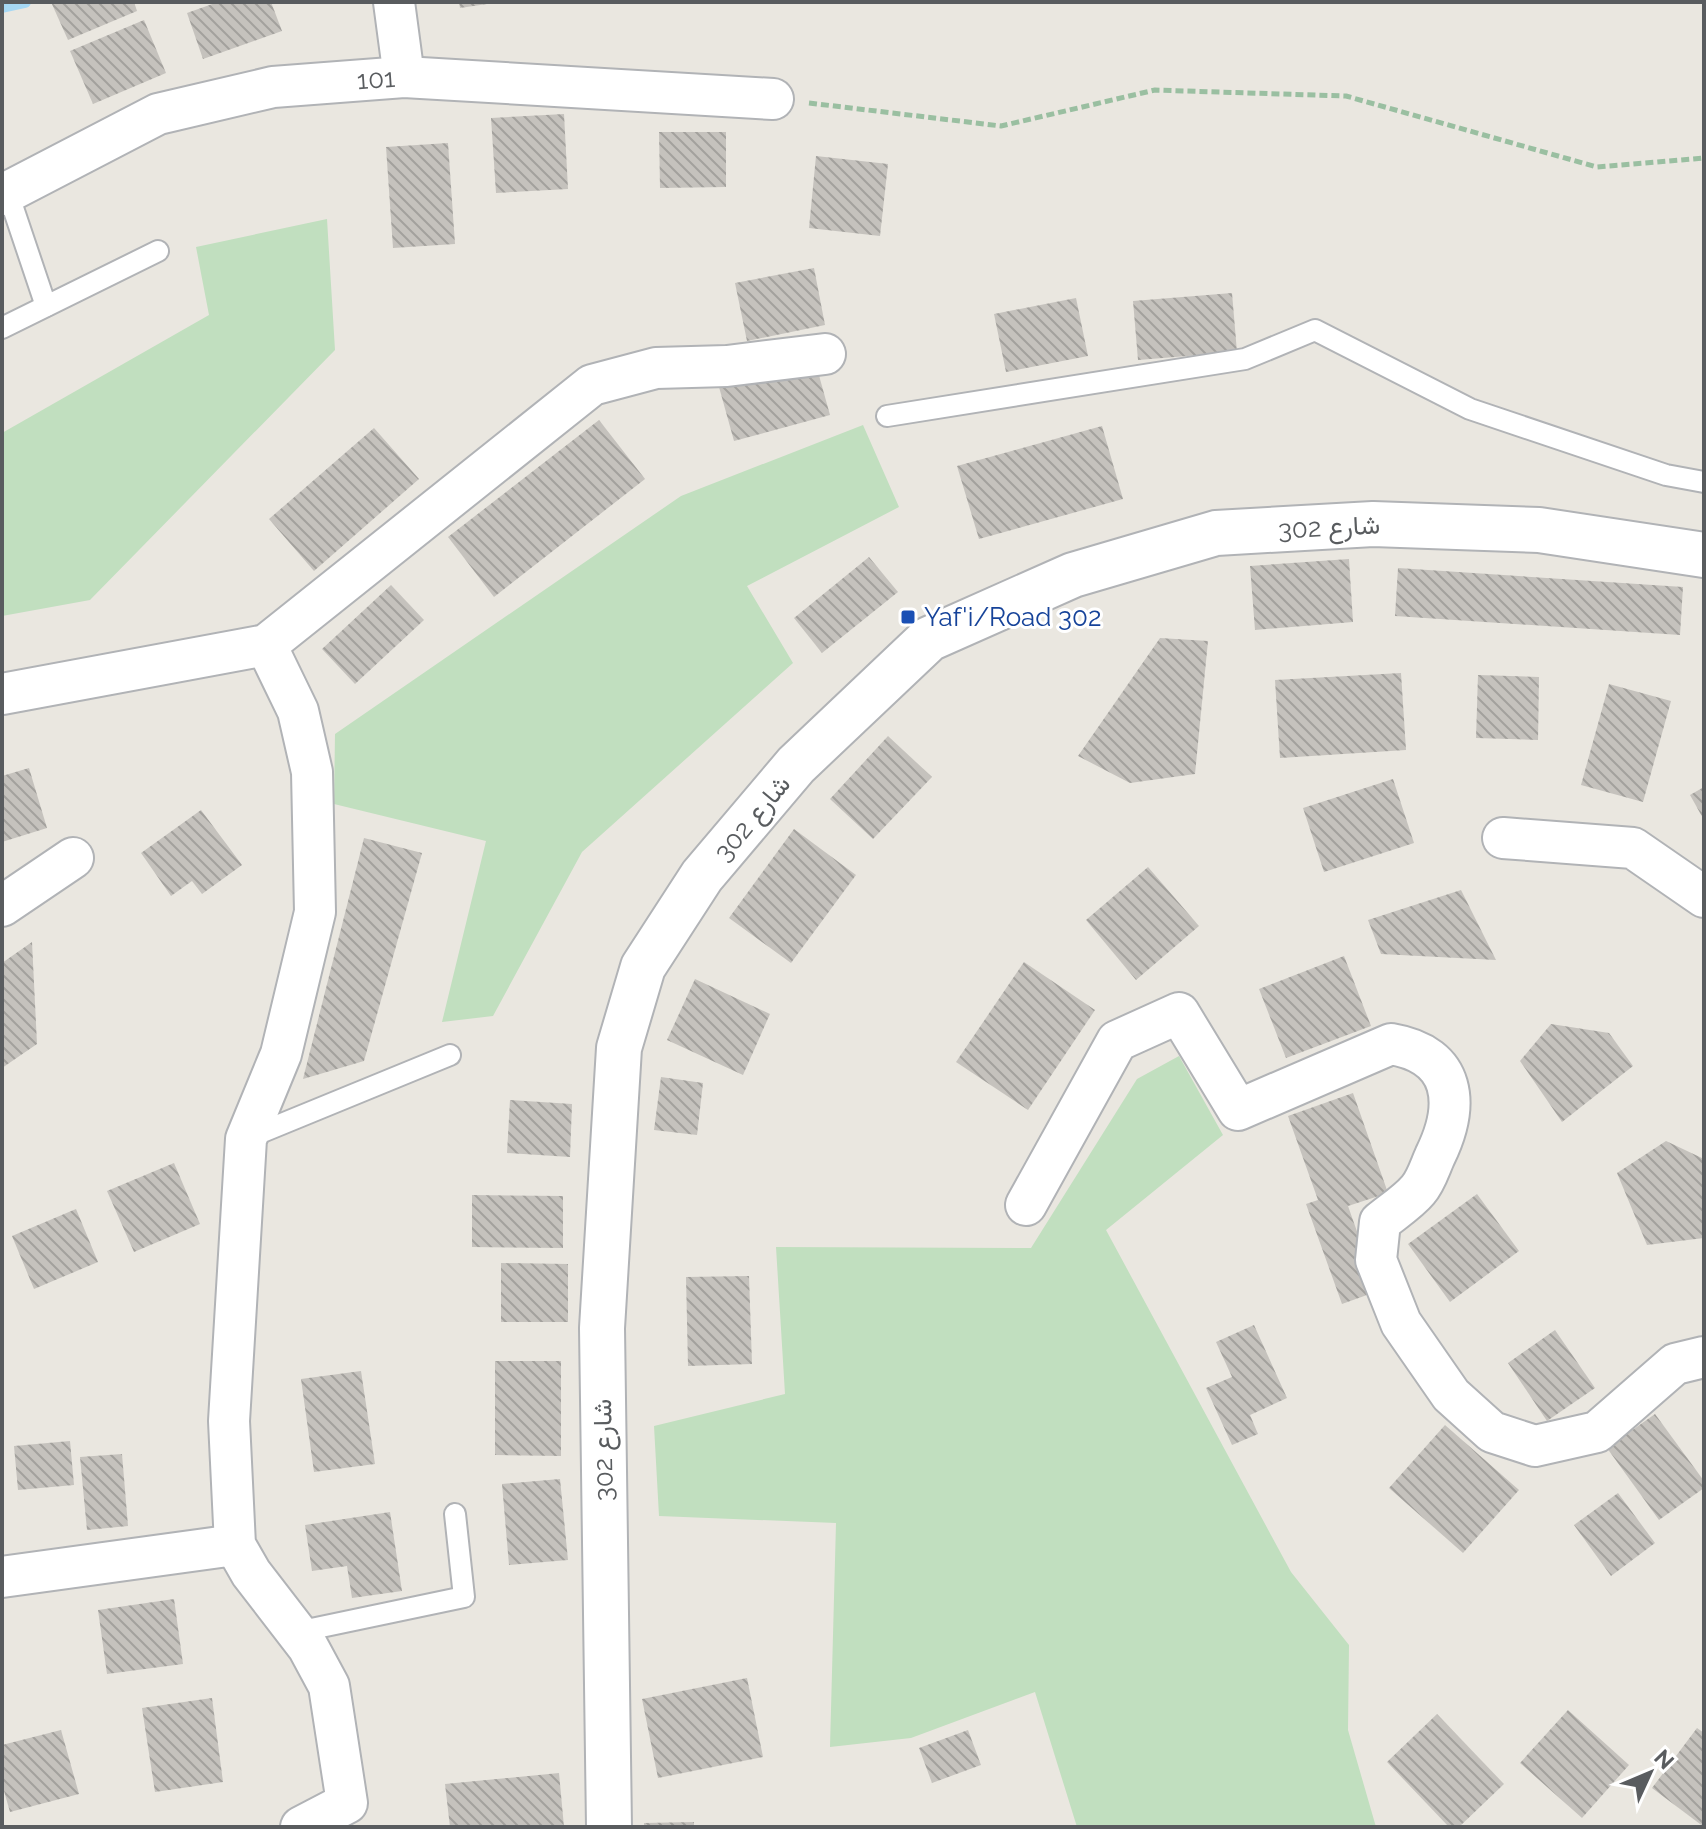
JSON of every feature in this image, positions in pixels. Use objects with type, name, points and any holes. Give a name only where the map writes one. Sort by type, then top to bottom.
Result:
[{"type":"street","points":[[394,2],[404,77]]},
{"type":"street","name":"101","points":[[5,194],[158,114],[273,87],[404,77],[773,99]]},
{"type":"street","points":[[2,694],[266,645],[592,385],[656,368],[727,366],[825,354]]},
{"type":"street","name":"شارع 302","points":[[609,1827],[602,1328],[619,1048],[643,967],[702,876],[796,765],[929,639],[1073,575],[1216,533],[1373,524],[1539,530],[1704,555]]},
{"type":"street","points":[[266,645],[298,711],[312,772],[315,912],[281,1054],[246,1139],[229,1421],[235,1545],[251,1573],[297,1632],[329,1686],[347,1803],[301,1827]]},
{"type":"street","points":[[1503,838],[1633,848],[1704,897]]},
{"type":"street","points":[[2,906],[73,858]]},
{"type":"street","points":[[1026,1205],[1117,1041],[1179,1013],[1238,1110],[1391,1044],[1418,1049],[1435,1064],[1452,1097],[1449,1126],[1419,1189],[1380,1222],[1376,1260],[1401,1323],[1451,1395],[1492,1432],[1535,1446],[1597,1432],[1675,1364],[1704,1357]]},
{"type":"street","points":[[2,1577],[235,1545]]},
{"type":"lane","points":[[5,194],[46,306]]},
{"type":"lane","points":[[2,328],[158,251]]},
{"type":"lane","points":[[887,416],[1245,359],[1315,330],[1470,409],[1666,475],[1704,482]]},
{"type":"lane","points":[[246,1139],[450,1055]]},
{"type":"lane","points":[[297,1632],[464,1597],[455,1514]]},
{"type":"path","points":[[773,99],[1001,126],[1155,90],[1346,96],[1597,167],[1704,158]]},
{"type":"green space","points":[[327,219],[335,350],[90,600],[2,616],[2,433],[209,315],[196,247]]},
{"type":"green space","points":[[863,425],[899,507],[747,586],[793,663],[582,852],[493,1016],[442,1022],[486,841],[334,804],[335,734],[681,496]]},
{"type":"green space","points":[[1179,1056],[1223,1135],[1106,1230],[1291,1572],[1349,1645],[1348,1730],[1376,1827],[1077,1827],[1035,1692],[911,1738],[830,1747],[836,1523],[659,1516],[654,1426],[785,1394],[776,1247],[1031,1248],[1137,1079]]},
{"type":"building","points":[[51,2],[134,2],[137,11],[68,40]]},
{"type":"building","points":[[218,2],[271,2],[282,31],[203,59],[187,13]]},
{"type":"building","points":[[459,2],[487,2],[487,4],[460,8]]},
{"type":"building","points":[[144,20],[166,73],[93,104],[70,51]]},
{"type":"building","points":[[564,114],[568,189],[496,193],[491,118]]},
{"type":"building","points":[[659,132],[726,132],[726,187],[660,188]]},
{"type":"building","points":[[448,143],[455,244],[393,248],[386,147]]},
{"type":"building","points":[[816,156],[888,164],[880,236],[809,228]]},
{"type":"building","points":[[814,268],[825,325],[747,341],[735,283]]},
{"type":"building","points":[[1232,293],[1237,352],[1138,360],[1133,301]]},
{"type":"building","points":[[1076,298],[1088,356],[1006,372],[994,314]]},
{"type":"building","points":[[815,361],[830,415],[734,441],[719,387]]},
{"type":"building","points":[[599,420],[645,479],[494,597],[448,537]]},
{"type":"building","points":[[1102,426],[1123,499],[979,539],[957,466]]},
{"type":"building","points":[[374,428],[419,479],[314,571],[269,519]]},
{"type":"building","points":[[869,557],[898,592],[822,653],[794,618]]},
{"type":"building","points":[[1349,559],[1353,622],[1255,630],[1250,566]]},
{"type":"building","points":[[1398,568],[1683,587],[1680,635],[1395,616]]},
{"type":"building","points":[[391,585],[424,620],[355,684],[322,649]]},
{"type":"building","points":[[1160,638],[1208,641],[1195,774],[1130,783],[1078,756]]},
{"type":"building","points":[[1401,673],[1406,750],[1280,758],[1275,680]]},
{"type":"building","points":[[1478,675],[1539,677],[1538,740],[1476,738]]},
{"type":"building","points":[[1609,684],[1671,701],[1643,802],[1581,785]]},
{"type":"building","points":[[888,736],[932,777],[873,839],[830,799]]},
{"type":"building","points":[[29,768],[47,828],[2,842],[2,776]]},
{"type":"building","points":[[1393,779],[1414,843],[1324,872],[1303,808]]},
{"type":"building","points":[[1704,787],[1704,820],[1690,795]]},
{"type":"building","points":[[201,810],[242,865],[202,894],[192,881],[171,896],[141,853]]},
{"type":"building","points":[[794,829],[856,875],[791,963],[729,918]]},
{"type":"building","points":[[364,838],[422,853],[364,1061],[303,1079]]},
{"type":"building","points":[[1148,867],[1199,926],[1136,980],[1086,920]]},
{"type":"building","points":[[1461,890],[1496,960],[1381,954],[1368,920]]},
{"type":"building","points":[[32,942],[37,1044],[2,1068],[2,963]]},
{"type":"building","points":[[1344,956],[1371,1026],[1286,1058],[1259,989]]},
{"type":"building","points":[[1024,962],[1095,1010],[1028,1110],[956,1062]]},
{"type":"building","points":[[695,979],[770,1014],[743,1075],[667,1040]]},
{"type":"building","points":[[1551,1024],[1609,1033],[1633,1066],[1562,1122],[1520,1061]]},
{"type":"building","points":[[661,1077],[703,1083],[697,1135],[654,1130]]},
{"type":"building","points":[[1353,1093],[1388,1193],[1348,1206],[1378,1291],[1342,1304],[1306,1204],[1318,1200],[1288,1116]]},
{"type":"building","points":[[510,1100],[572,1104],[570,1157],[507,1153]]},
{"type":"building","points":[[1666,1141],[1704,1159],[1704,1238],[1647,1245],[1617,1173]]},
{"type":"building","points":[[174,1163],[200,1224],[134,1252],[107,1191]]},
{"type":"building","points":[[1477,1194],[1519,1251],[1450,1302],[1408,1244]]},
{"type":"building","points":[[472,1195],[563,1196],[563,1248],[472,1247]]},
{"type":"building","points":[[76,1209],[98,1262],[34,1289],[12,1236]]},
{"type":"building","points":[[501,1263],[568,1264],[568,1322],[501,1322]]},
{"type":"building","points":[[749,1276],[752,1364],[688,1366],[686,1277]]},
{"type":"building","points":[[1254,1325],[1287,1398],[1250,1415],[1258,1434],[1232,1445],[1206,1388],[1232,1377],[1216,1342]]},
{"type":"building","points":[[1555,1330],[1595,1388],[1547,1421],[1508,1363]]},
{"type":"building","points":[[495,1361],[561,1361],[561,1456],[495,1455]]},
{"type":"building","points":[[361,1371],[375,1464],[314,1472],[301,1379]]},
{"type":"building","points":[[1655,1414],[1704,1481],[1704,1488],[1659,1520],[1607,1448]]},
{"type":"building","points":[[1445,1425],[1519,1490],[1463,1553],[1389,1488]]},
{"type":"building","points":[[70,1441],[74,1485],[18,1490],[14,1446]]},
{"type":"building","points":[[122,1454],[128,1526],[87,1530],[80,1457]]},
{"type":"building","points":[[560,1479],[568,1560],[509,1565],[502,1484]]},
{"type":"building","points":[[1618,1493],[1655,1543],[1611,1576],[1574,1525]]},
{"type":"building","points":[[390,1512],[402,1591],[352,1598],[347,1566],[312,1571],[305,1525]]},
{"type":"building","points":[[174,1599],[183,1664],[107,1674],[98,1610]]},
{"type":"building","points":[[747,1678],[763,1757],[658,1778],[642,1699]]},
{"type":"building","points":[[212,1698],[223,1782],[155,1792],[142,1708]]},
{"type":"building","points":[[1568,1710],[1629,1765],[1582,1818],[1520,1763]]},
{"type":"building","points":[[1437,1714],[1504,1784],[1459,1827],[1449,1827],[1387,1762]]},
{"type":"building","points":[[1697,1728],[1704,1733],[1704,1827],[1652,1788]]},
{"type":"building","points":[[61,1730],[79,1794],[10,1812],[2,1784],[2,1745]]},
{"type":"building","points":[[968,1730],[981,1765],[932,1783],[919,1748]]},
{"type":"building","points":[[559,1773],[564,1827],[450,1827],[445,1784]]},
{"type":"building","points":[[694,1822],[694,1827],[644,1827],[644,1823]]},
{"type":"waterway","points":[[2,7],[25,2]]},
{"type":"place","name":"Yaf'i/Road 302","points":[[908,617]]}]
